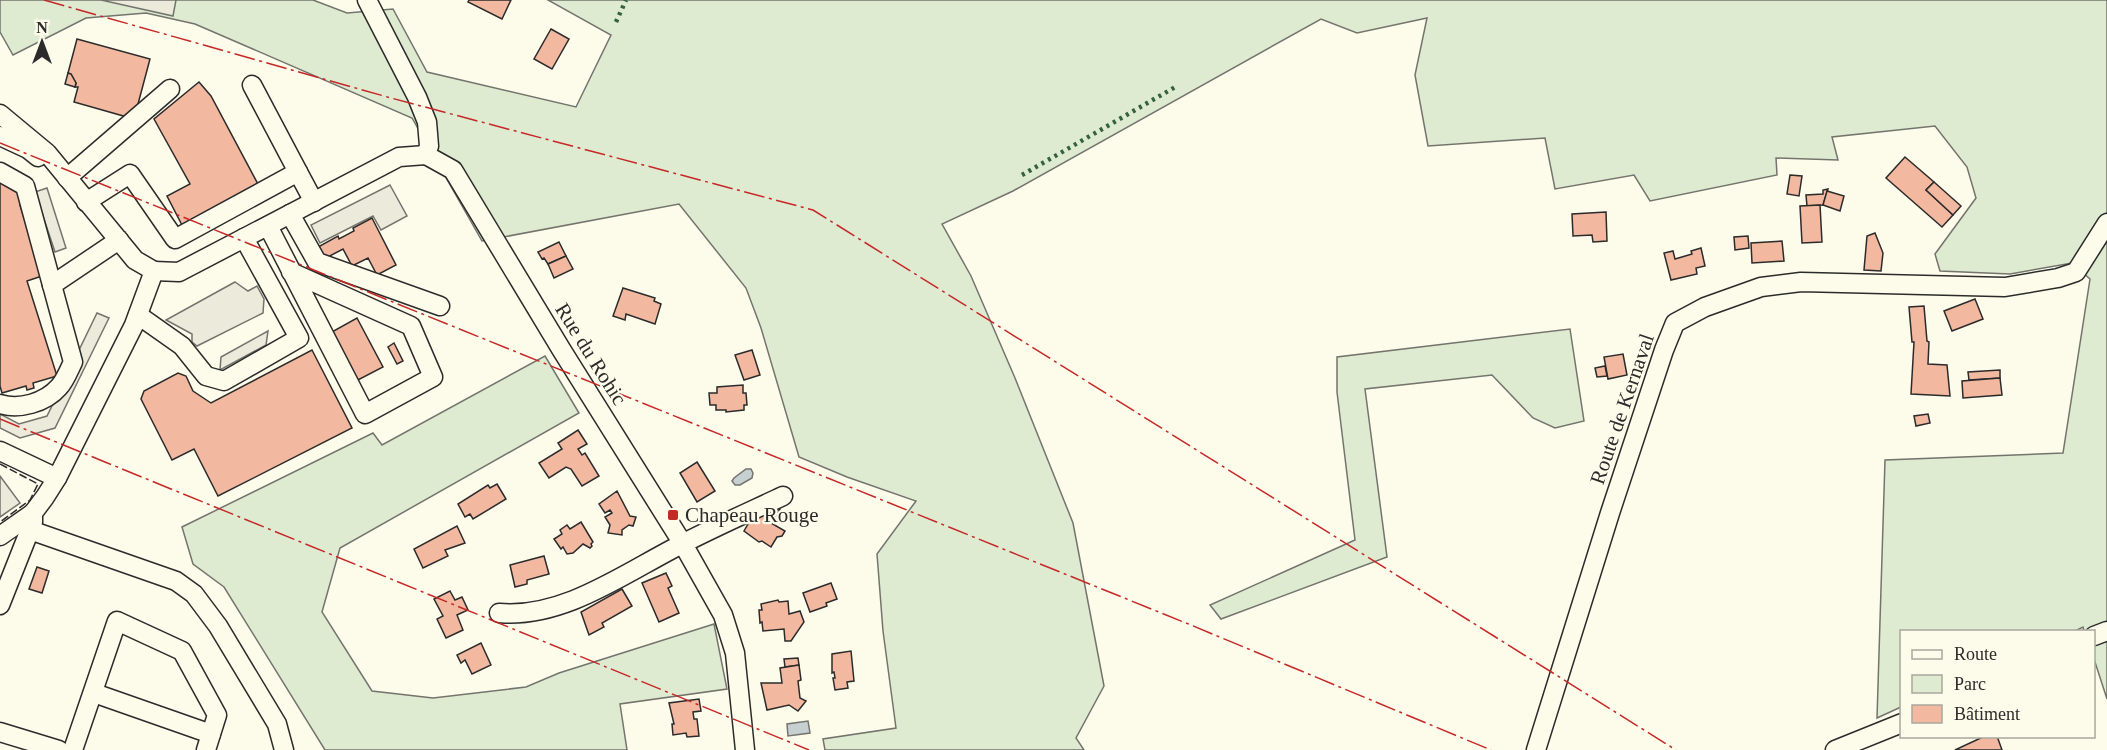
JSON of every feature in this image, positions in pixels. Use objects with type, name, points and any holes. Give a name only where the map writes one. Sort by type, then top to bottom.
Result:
[{"type":"street","points":[[0,114],[47,153],[135,260],[154,271],[179,272],[399,157],[426,155],[429,146],[427,122],[417,97],[367,0]]},
{"type":"street","points":[[252,85],[314,202]]},
{"type":"street","points":[[67,178],[170,89]]},
{"type":"street","points":[[0,136],[28,149],[67,178]]},
{"type":"street","name":"Rue du Rohic","points":[[426,155],[453,170],[683,544],[723,615],[735,653],[745,750]]},
{"type":"street","points":[[86,202],[130,174],[175,239],[298,171]]},
{"type":"street","points":[[0,172],[25,186],[73,362],[58,388],[38,402],[11,407],[0,404]]},
{"type":"street","points":[[290,214],[317,262],[440,306]]},
{"type":"street","name":"Route de Kernaval","points":[[1536,750],[1610,513],[1675,323],[1705,307],[1761,288],[1801,282],[2005,288],[2058,278],[2076,272],[2107,223]]},
{"type":"street","points":[[267,226],[365,414],[433,376],[411,326],[291,272]]},
{"type":"street","points":[[138,315],[182,346],[206,376],[224,381],[299,338],[244,238]]},
{"type":"street","points":[[52,285],[118,240]]},
{"type":"street","points":[[0,605],[31,521],[57,478],[138,315],[154,271]]},
{"type":"street","points":[[0,451],[57,478]]},
{"type":"street","points":[[499,613],[528,613],[559,605],[593,591],[783,496]]},
{"type":"street","points":[[0,536],[31,521],[176,581],[194,594],[218,626],[277,724],[284,750]]},
{"type":"street","points":[[73,750],[117,621],[182,651],[217,715],[208,742],[94,693]]},
{"type":"street","points":[[1835,750],[1900,724]]},
{"type":"street","points":[[0,732],[59,750]]},
{"type":"green space","points":[[0,0],[313,0],[347,13],[393,9],[427,72],[576,107],[611,35],[548,0],[2107,0],[2107,699],[2095,662],[2095,630],[2084,630],[2083,627],[2077,630],[1900,630],[1900,707],[1877,718],[1885,460],[2063,453],[2090,279],[2072,263],[2010,274],[1940,271],[1935,254],[1976,198],[1967,167],[1935,126],[1832,137],[1838,160],[1776,158],[1777,175],[1650,201],[1634,175],[1555,189],[1545,138],[1428,146],[1415,75],[1427,18],[1357,33],[1321,19],[1013,191],[942,224],[971,276],[1073,523],[1104,686],[1076,738],[1084,750],[825,750],[823,739],[896,728],[883,631],[877,554],[916,501],[847,477],[799,457],[761,328],[746,288],[679,204],[482,241],[412,118],[195,24],[146,13],[86,18],[13,55],[0,32]]},
{"type":"green space","points":[[1570,329],[1584,421],[1555,428],[1533,418],[1492,375],[1365,389],[1387,557],[1221,619],[1210,605],[1355,540],[1337,392],[1337,357]]},
{"type":"green space","points":[[545,356],[579,413],[340,548],[322,612],[372,691],[433,698],[526,687],[559,673],[714,624],[727,689],[620,704],[627,750],[325,750],[224,587],[193,564],[182,527],[373,433],[382,445]]},
{"type":"shaded area","points":[[101,0],[176,0],[173,16]]},
{"type":"shaded area","points":[[390,185],[407,216],[381,230],[373,216],[320,243],[311,225]]},
{"type":"shaded area","points":[[47,188],[66,248],[55,252],[35,192]]},
{"type":"shaded area","points":[[235,282],[248,291],[257,286],[264,299],[263,313],[197,346],[192,342],[192,334],[166,320]]},
{"type":"shaded area","points":[[97,313],[109,318],[55,428],[20,438],[0,428],[0,414],[19,424],[47,416]]},
{"type":"shaded area","points":[[268,331],[266,345],[220,370],[221,357]]},
{"type":"shaded area","points":[[746,469],[751,469],[752,478],[740,485],[735,485],[732,481],[734,478]]},
{"type":"shaded area","points":[[0,476],[20,503],[0,517]]},
{"type":"shaded area","points":[[808,721],[810,733],[788,736],[787,724]]},
{"type":"building","points":[[469,0],[511,0],[502,19],[468,2]]},
{"type":"building","points":[[551,29],[569,39],[552,69],[534,59]]},
{"type":"building","points":[[77,39],[150,59],[134,119],[74,102],[78,87],[75,87],[76,83],[68,73]]},
{"type":"building","points":[[68,73],[76,83],[75,87],[65,84]]},
{"type":"building","points":[[199,82],[211,96],[259,186],[183,227],[167,196],[190,184],[154,119]]},
{"type":"building","points":[[1905,157],[1934,182],[1926,190],[1953,215],[1942,227],[1886,178]]},
{"type":"building","points":[[1790,175],[1802,176],[1799,196],[1787,194]]},
{"type":"building","points":[[0,181],[18,188],[23,204],[20,205],[42,276],[27,281],[57,376],[33,383],[34,388],[27,390],[26,386],[2,393],[0,386]]},
{"type":"building","points":[[1934,182],[1961,206],[1953,215],[1926,190]]},
{"type":"building","points":[[1828,189],[1823,205],[1807,206],[1806,195],[1823,194],[1823,190]]},
{"type":"building","points":[[1827,191],[1844,196],[1840,211],[1823,205]]},
{"type":"building","points":[[1820,205],[1822,242],[1802,243],[1800,206]]},
{"type":"building","points":[[1606,212],[1607,241],[1593,242],[1592,235],[1573,236],[1572,214]]},
{"type":"building","points":[[372,218],[396,265],[377,275],[368,258],[352,266],[343,249],[324,259],[318,247],[338,236],[339,239],[354,231],[353,228]]},
{"type":"building","points":[[1875,233],[1883,253],[1881,271],[1864,270],[1867,236]]},
{"type":"building","points":[[1748,236],[1749,248],[1735,250],[1734,237]]},
{"type":"building","points":[[1782,241],[1784,261],[1752,263],[1751,243]]},
{"type":"building","points":[[559,242],[566,256],[548,264],[538,252]]},
{"type":"building","points":[[1701,248],[1705,266],[1696,268],[1697,274],[1671,280],[1664,253],[1673,251],[1675,259],[1692,254],[1691,251]]},
{"type":"building","points":[[566,256],[573,269],[554,278],[548,264]]},
{"type":"building","points":[[623,288],[655,298],[654,301],[661,304],[655,324],[626,314],[625,320],[613,316]]},
{"type":"building","points":[[1975,299],[1983,319],[1952,331],[1944,311]]},
{"type":"building","points":[[1924,306],[1927,341],[1929,342],[1928,364],[1947,365],[1950,396],[1911,394],[1914,342],[1912,342],[1909,307]]},
{"type":"building","points":[[357,318],[383,367],[356,381],[330,333]]},
{"type":"building","points":[[394,343],[403,361],[397,364],[388,347]]},
{"type":"building","points":[[312,350],[352,428],[218,496],[194,449],[172,460],[141,399],[144,391],[178,373],[186,376],[193,391],[211,403]]},
{"type":"building","points":[[752,350],[760,375],[744,380],[735,355]]},
{"type":"building","points":[[1623,354],[1627,375],[1608,379],[1604,357]]},
{"type":"building","points":[[1605,366],[1607,376],[1597,377],[1595,368]]},
{"type":"building","points":[[2000,370],[2000,378],[1969,380],[1968,372]]},
{"type":"building","points":[[2000,378],[2002,395],[1963,398],[1962,381]]},
{"type":"building","points":[[743,385],[747,405],[744,405],[744,410],[726,412],[726,410],[716,410],[716,405],[710,405],[709,393],[717,393],[717,387]]},
{"type":"building","points":[[1928,414],[1930,423],[1916,426],[1914,416]]},
{"type":"building","points":[[578,430],[587,444],[578,449],[582,455],[585,453],[599,476],[582,486],[571,469],[566,467],[549,478],[539,463],[562,449],[558,443]]},
{"type":"building","points":[[697,462],[715,491],[697,502],[680,473]]},
{"type":"building","points":[[497,484],[506,499],[473,519],[470,514],[465,517],[458,504],[488,485],[490,488]]},
{"type":"building","points":[[617,491],[630,516],[636,517],[633,526],[629,525],[622,530],[622,535],[608,533],[610,525],[605,517],[612,513],[610,510],[605,513],[599,504]]},
{"type":"building","points":[[770,503],[780,509],[771,523],[785,531],[782,536],[777,537],[771,547],[762,541],[759,542],[744,531],[752,517]]},
{"type":"building","points":[[581,522],[593,542],[592,546],[590,548],[583,544],[573,553],[567,554],[554,539],[562,534],[560,530],[567,525],[570,529]]},
{"type":"building","points":[[457,526],[465,543],[445,550],[448,556],[423,568],[414,549]]},
{"type":"building","points":[[544,556],[549,574],[527,580],[527,584],[515,587],[510,565]]},
{"type":"building","points":[[37,567],[49,571],[42,593],[29,589]]},
{"type":"building","points":[[666,573],[672,586],[668,588],[679,613],[659,622],[642,583]]},
{"type":"building","points":[[831,583],[837,599],[826,603],[827,606],[810,612],[803,593]]},
{"type":"building","points":[[622,589],[632,606],[602,623],[604,627],[589,635],[581,612]]},
{"type":"building","points":[[450,591],[455,600],[462,597],[468,610],[457,615],[463,630],[446,638],[437,619],[443,616],[434,599]]},
{"type":"building","points":[[778,600],[779,602],[788,601],[789,614],[800,611],[804,622],[791,641],[785,641],[784,629],[763,631],[762,622],[760,623],[761,604]]},
{"type":"building","points":[[481,643],[491,665],[472,674],[465,660],[461,663],[457,655]]},
{"type":"building","points":[[851,651],[854,681],[847,682],[848,688],[835,690],[832,654]]},
{"type":"building","points":[[798,658],[799,665],[785,667],[784,659]]},
{"type":"building","points":[[799,665],[800,698],[806,701],[798,711],[789,705],[767,710],[761,683],[782,683],[780,668]]},
{"type":"building","points":[[699,699],[701,711],[693,712],[694,719],[697,719],[699,736],[687,737],[686,733],[673,735],[672,724],[674,724],[669,703]]},
{"type":"building","points":[[1981,738],[1998,738],[2002,750],[1955,750]]},
{"type":"hedge","points":[[616,22],[626,0]]},
{"type":"hedge","points":[[1022,175],[1177,86]]},
{"type":"fence","points":[[0,464],[38,484],[30,500],[0,522]]},
{"type":"power","points":[[44,0],[391,98],[813,210],[1676,750]]},
{"type":"power","points":[[0,143],[1186,623],[1491,750]]},
{"type":"power","points":[[0,419],[809,750]]},
{"type":"place","name":"Chapeau Rouge","points":[[673,515]]}]
